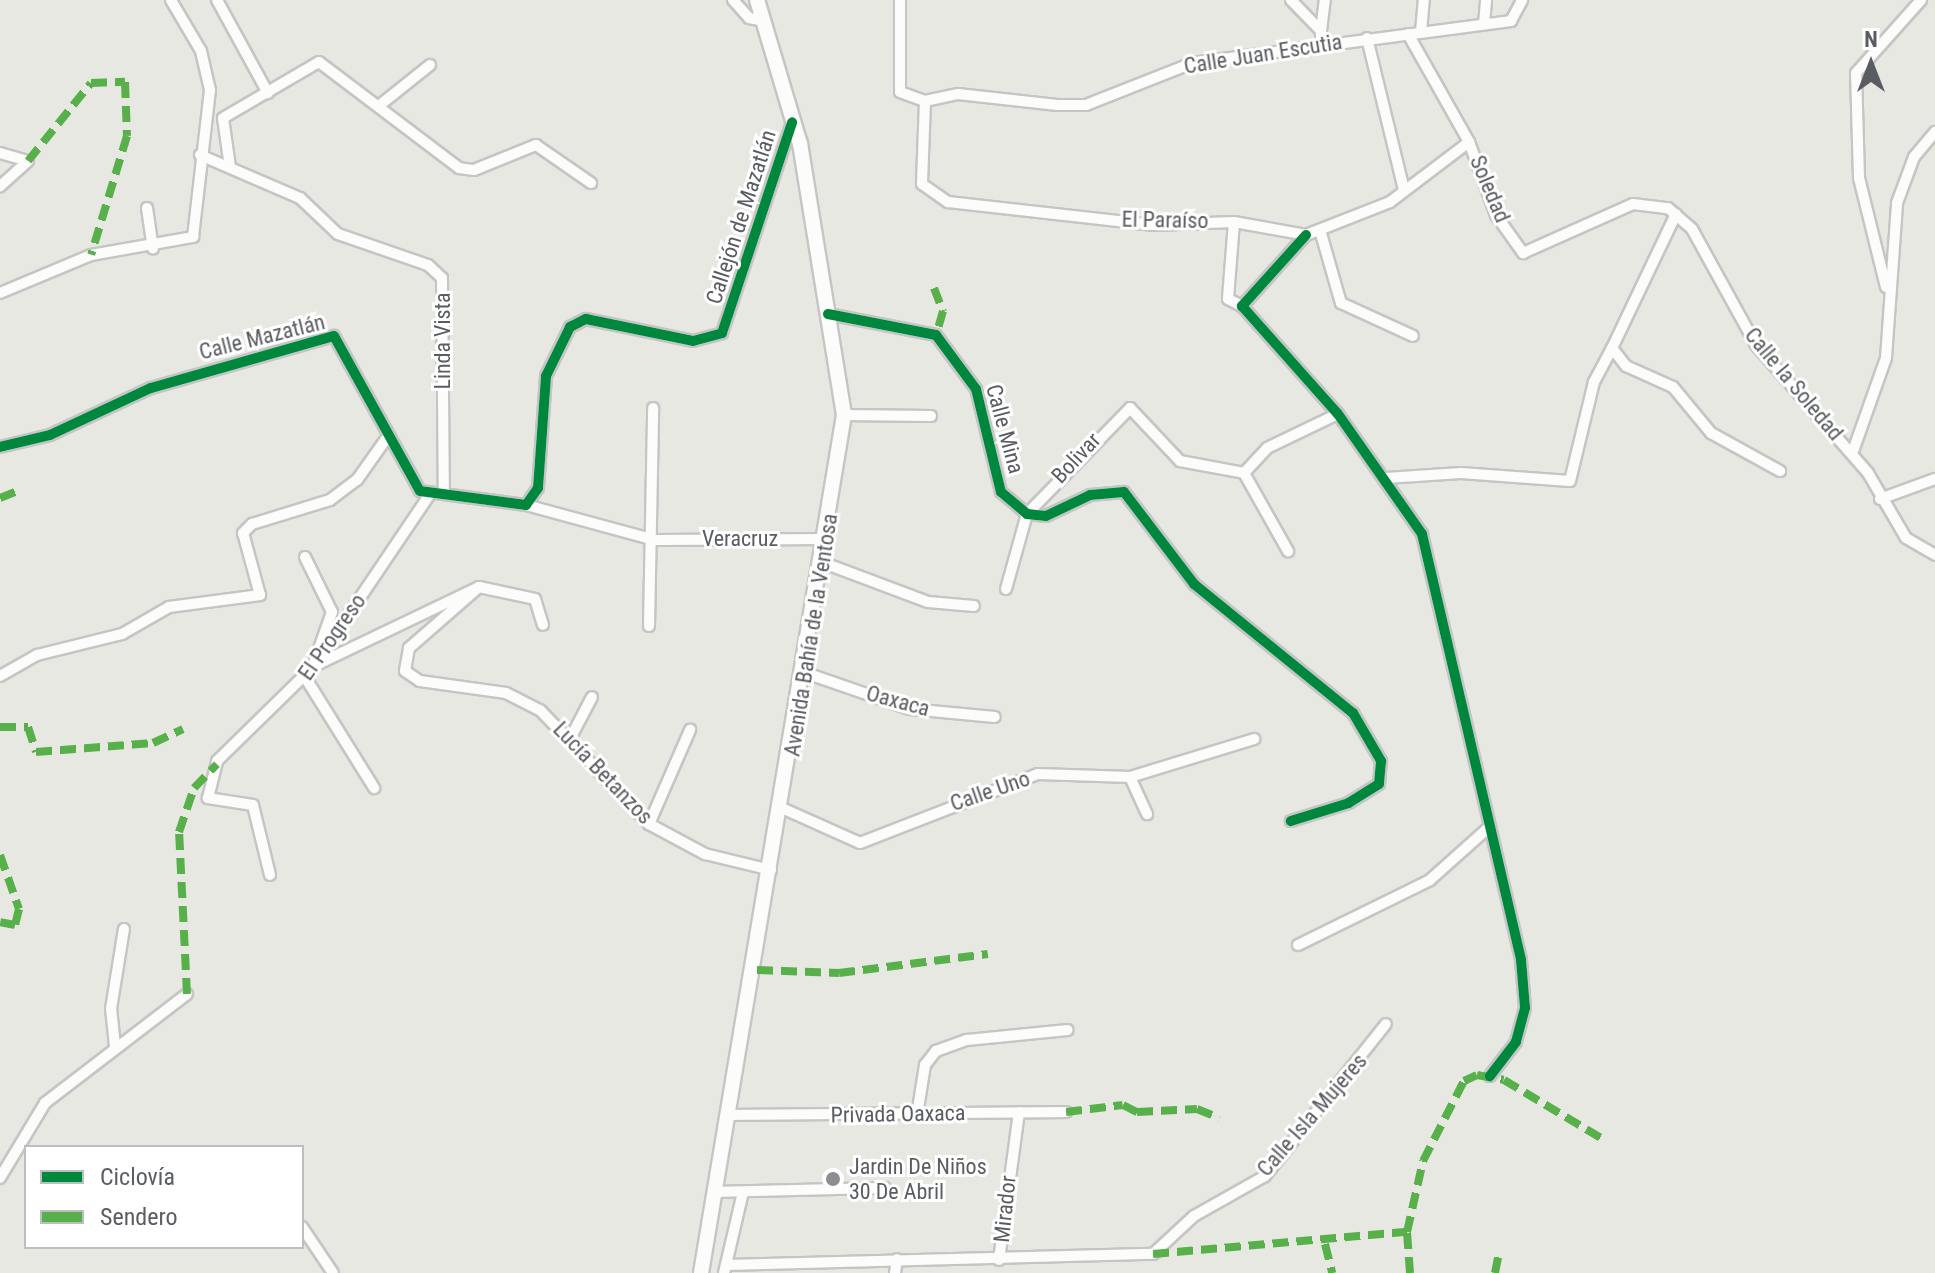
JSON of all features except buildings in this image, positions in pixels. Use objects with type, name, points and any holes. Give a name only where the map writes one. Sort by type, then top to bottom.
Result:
[{"type":"main road","name":"Avenida Bahía de la Ventosa","points":[[701,1273],[784,809],[803,672],[824,563],[844,415],[792,122],[757,0]]},
{"type":"street","points":[[0,293],[91,255],[153,249],[193,237],[207,67],[171,0]]},
{"type":"street","points":[[217,0],[268,93]]},
{"type":"street","points":[[733,0],[749,18],[765,21]]},
{"type":"street","points":[[900,0],[900,92],[925,101]]},
{"type":"street","points":[[1291,0],[1321,31]]},
{"type":"street","points":[[1321,45],[1325,0]]},
{"type":"street","points":[[1421,32],[1424,0]]},
{"type":"street","points":[[1484,24],[1486,0]]},
{"type":"street","name":"Calle Juan Escutia","points":[[925,101],[958,94],[1086,105],[1169,68],[1367,38],[1511,21],[1522,0]]},
{"type":"street","points":[[1888,297],[1859,178],[1856,73],[1921,0]]},
{"type":"street","name":"Soledad","points":[[1408,34],[1469,142],[1496,215],[1523,253],[1649,202],[1676,214]]},
{"type":"street","points":[[1367,38],[1404,190]]},
{"type":"street","points":[[230,167],[223,118],[319,62],[380,105],[459,168],[474,170],[536,145],[591,183]]},
{"type":"street","points":[[380,105],[430,65]]},
{"type":"street","name":"El Paraíso","points":[[925,101],[922,184],[948,202],[1154,225],[1234,222],[1306,235],[1404,190],[1469,142]]},
{"type":"street","name":"Callejón de Mazatlán","points":[[526,505],[538,488],[546,376],[570,327],[586,319],[693,341],[722,333],[792,122]]},
{"type":"street","points":[[1852,454],[1886,358],[1897,203],[1914,157],[1935,132]]},
{"type":"street","points":[[0,153],[28,161],[0,186]]},
{"type":"street","name":"Linda Vista","points":[[200,155],[308,203],[338,234],[428,265],[442,278],[444,489]]},
{"type":"street","points":[[147,208],[153,249]]},
{"type":"street","points":[[1386,478],[1461,473],[1570,481],[1594,382],[1676,214]]},
{"type":"street","name":"Calle la Soledad","points":[[1676,214],[1692,229],[1756,345],[1852,454],[1906,538],[1935,555]]},
{"type":"street","points":[[1234,222],[1228,299],[1242,306],[1338,414],[1386,478],[1422,534],[1487,829],[1521,960],[1525,1008],[1516,1042],[1490,1076]]},
{"type":"street","points":[[1320,230],[1341,303],[1413,336]]},
{"type":"street","points":[[1242,306],[1306,235]]},
{"type":"street","name":"Calle Mina","points":[[828,314],[936,335],[949,346],[976,389],[1001,492],[1027,514]]},
{"type":"street","name":"Calle Mazatlán","points":[[0,447],[50,435],[151,388],[334,336],[386,439],[430,494]]},
{"type":"street","points":[[1612,348],[1626,366],[1673,387],[1711,433],[1780,471]]},
{"type":"street","points":[[649,626],[655,540],[647,456],[655,442],[653,408]]},
{"type":"street","name":"Bolivar","points":[[1027,514],[1130,408],[1180,461],[1244,473]]},
{"type":"street","points":[[1288,551],[1244,473],[1267,448],[1338,414]]},
{"type":"street","points":[[844,415],[931,416]]},
{"type":"street","points":[[0,676],[37,655],[122,634],[153,612],[260,595],[243,533],[252,524],[330,500],[357,480],[386,439]]},
{"type":"street","points":[[1880,499],[1935,479]]},
{"type":"street","points":[[430,494],[444,489],[526,505],[655,540]]},
{"type":"street","points":[[1006,589],[1027,514],[1046,516],[1090,495],[1124,492],[1194,584],[1242,615],[1353,713],[1381,761],[1383,774],[1370,793],[1291,821]]},
{"type":"street","name":"El Progreso","points":[[270,875],[253,805],[208,798],[217,764],[314,666],[430,494]]},
{"type":"street","name":"Veracruz","points":[[655,540],[826,539]]},
{"type":"street","points":[[305,557],[332,612],[314,666]]},
{"type":"street","points":[[824,563],[928,602],[974,606]]},
{"type":"street","points":[[314,666],[479,587],[535,599],[543,625]]},
{"type":"street","name":"Lucía Betanzos","points":[[479,587],[409,648],[405,671],[420,681],[506,693],[571,737],[649,824],[705,854],[773,871]]},
{"type":"street","name":"Oaxaca","points":[[803,672],[910,709],[995,717]]},
{"type":"street","points":[[305,677],[374,788]]},
{"type":"street","points":[[571,737],[592,697]]},
{"type":"street","points":[[649,824],[690,730]]},
{"type":"street","name":"Calle Uno","points":[[784,809],[860,843],[1038,774],[1130,777],[1254,739]]},
{"type":"street","points":[[1130,777],[1147,814]]},
{"type":"street","points":[[1298,945],[1430,880],[1487,829]]},
{"type":"street","points":[[115,1046],[111,1009],[124,929]]},
{"type":"street","points":[[0,1178],[45,1103],[115,1046],[187,994]]},
{"type":"street","name":"Calle Isla Mujeres","points":[[999,1260],[1153,1254],[1194,1216],[1265,1176],[1386,1024]]},
{"type":"street","points":[[917,1115],[925,1065],[936,1051],[967,1040],[1068,1030]]},
{"type":"street","name":"Mirador","points":[[999,1260],[1019,1112]]},
{"type":"street","name":"Privada Oaxaca","points":[[730,1115],[1066,1112]]},
{"type":"street","points":[[716,1192],[742,1196],[885,1188]]},
{"type":"street","points":[[742,1196],[725,1269],[897,1259],[999,1260]]},
{"type":"street","points":[[304,1230],[333,1273]]},
{"type":"street","points":[[895,1273],[897,1259]]},
{"type":"marked path","points":[[28,161],[91,83],[125,82],[127,136],[91,255]]},
{"type":"marked path","points":[[934,288],[943,311],[936,335]]},
{"type":"marked path","points":[[0,498],[17,491]]},
{"type":"marked path","points":[[0,727],[28,727],[36,752],[153,743],[183,729]]},
{"type":"marked path","points":[[187,994],[179,832],[194,788],[217,764]]},
{"type":"marked path","points":[[0,855],[19,909],[15,925],[0,922]]},
{"type":"marked path","points":[[757,970],[839,973],[988,954]]},
{"type":"marked path","points":[[1410,1273],[1407,1232],[1423,1161],[1464,1081],[1477,1075],[1504,1080],[1601,1138]]},
{"type":"marked path","points":[[1066,1112],[1123,1105],[1137,1112],[1197,1109],[1219,1118]]},
{"type":"marked path","points":[[1153,1254],[1407,1232]]},
{"type":"marked path","points":[[1325,1244],[1332,1273]]},
{"type":"marked path","points":[[1495,1273],[1499,1253]]},
{"type":"cycle path","points":[[0,447],[50,435],[151,388],[334,336],[420,491],[526,505],[538,488],[546,376],[570,327],[586,319],[693,341],[722,333],[792,122]]},
{"type":"cycle path","points":[[1306,235],[1242,306],[1338,414],[1422,534],[1521,960],[1525,1008],[1516,1042],[1490,1076]]},
{"type":"cycle path","points":[[828,314],[936,335],[976,389],[1001,492],[1027,514],[1046,516],[1090,495],[1124,492],[1194,584],[1353,713],[1381,761],[1379,784],[1349,803],[1291,821]]},
{"type":"place","name":"Jardin De Niños 30 De Abril","points":[[833,1179]]}]
